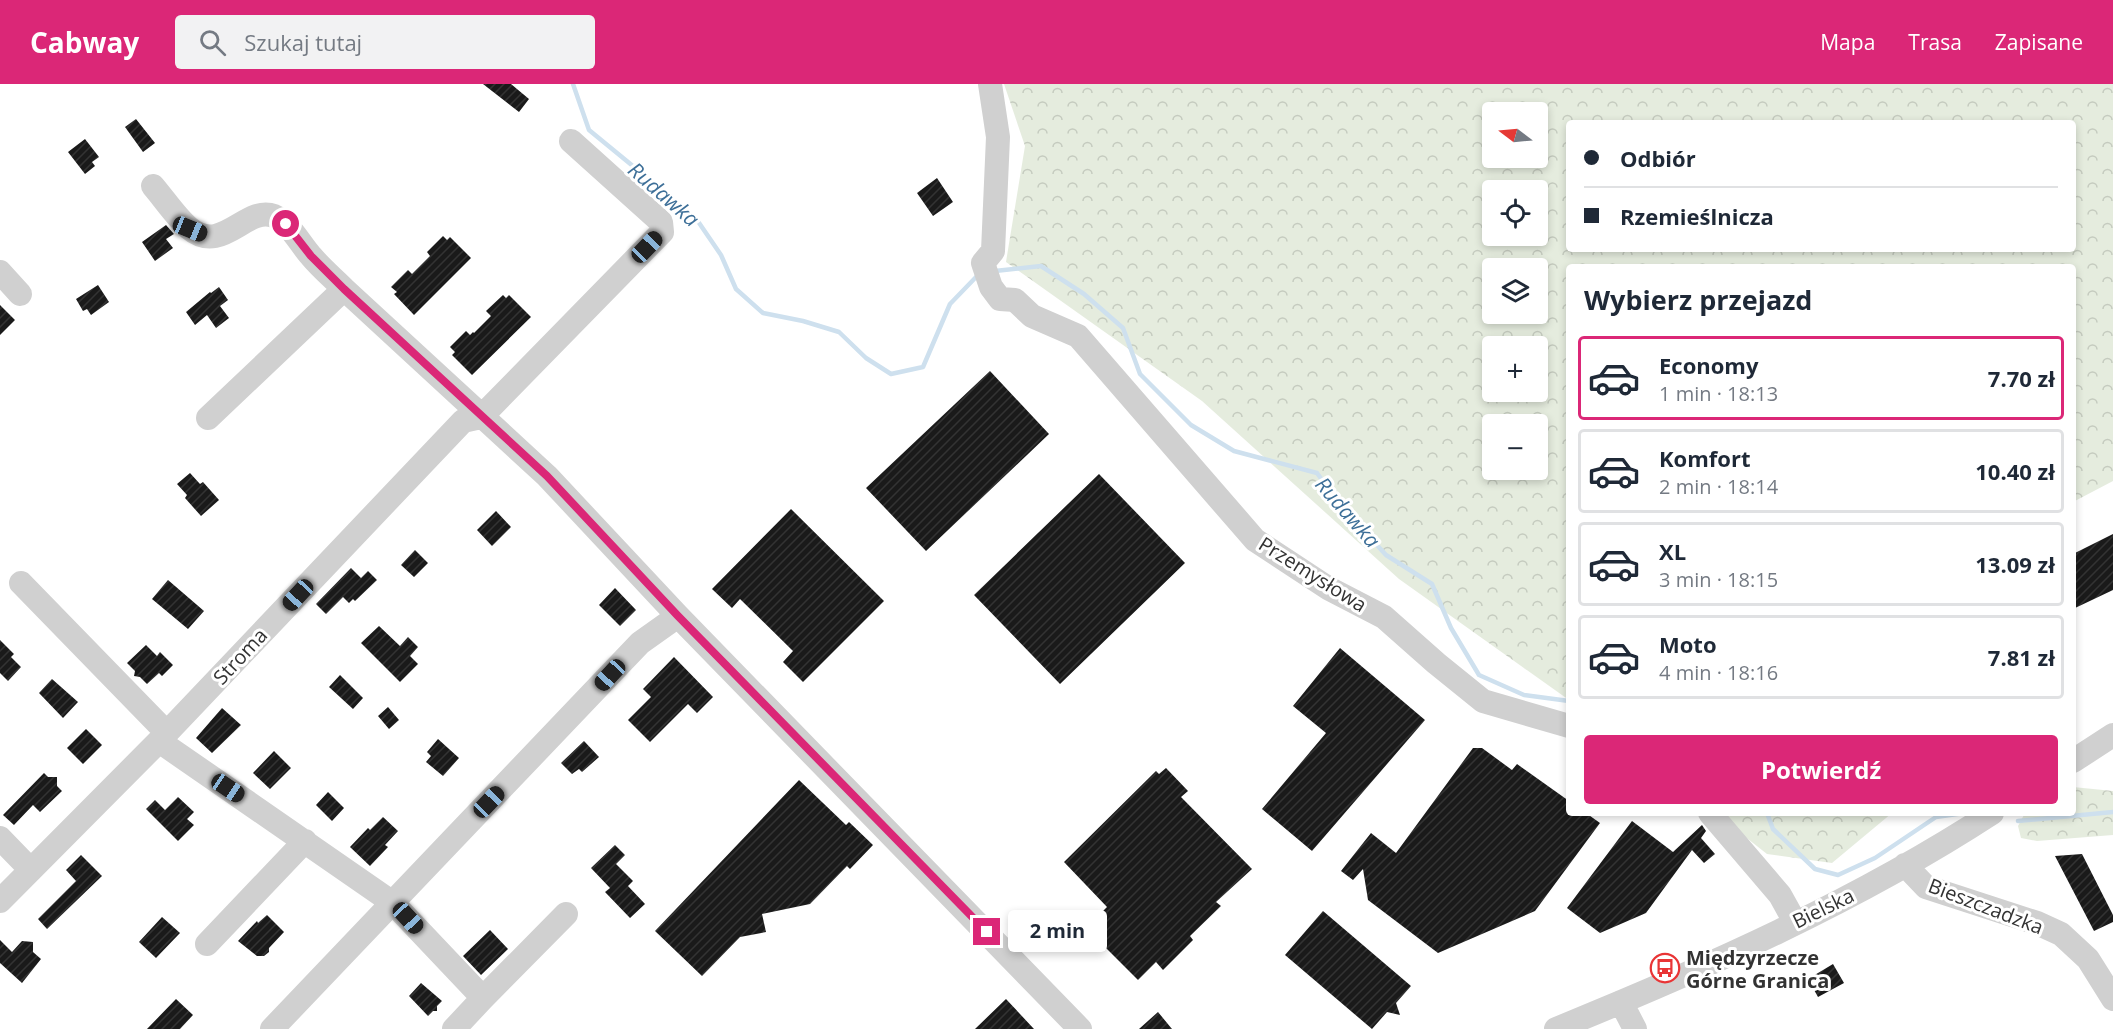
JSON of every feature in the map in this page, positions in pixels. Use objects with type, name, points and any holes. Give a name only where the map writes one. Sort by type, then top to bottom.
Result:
[{"type":"street","name":"Przemysłowa","points":[[990,84],[998,137],[988,257],[991,287],[1000,299],[1015,300]]},
{"type":"street","points":[[481,417],[662,231],[661,222],[571,141]]},
{"type":"street","points":[[153,186],[190,229],[206,235],[222,236],[260,215],[273,216],[286,224],[311,256],[344,289],[547,476],[678,616],[1080,1029]]},
{"type":"street","name":"Przemysłowa","points":[[988,257],[998,271],[1006,289],[1032,316],[1078,336],[1255,540],[1328,588],[1384,617],[1483,701],[1566,725]]},
{"type":"street","points":[[0,272],[20,294]]},
{"type":"street","points":[[208,418],[344,289]]},
{"type":"street","name":"Stroma","points":[[0,901],[163,737],[463,421],[481,417]]},
{"type":"street","points":[[21,583],[163,737],[393,903],[483,998]]},
{"type":"street","points":[[272,1029],[640,643],[678,616]]},
{"type":"street","points":[[2076,759],[2113,735]]},
{"type":"street","points":[[1713,816],[1780,896],[1795,922]]},
{"type":"street","name":"Bielska","points":[[1556,1029],[1621,1002],[1795,922],[1881,879],[1987,816]]},
{"type":"street","points":[[0,838],[31,870]]},
{"type":"street","points":[[207,944],[305,841]]},
{"type":"street","name":"Bieszczadzka","points":[[1905,865],[1926,887],[2037,923],[2061,934],[2088,959],[2113,999]]},
{"type":"street","points":[[454,1029],[566,914]]},
{"type":"street","points":[[1621,1002],[1635,1029]]},
{"type":"green space","points":[[1004,84],[2113,84],[2113,481],[2076,500],[2076,264],[1566,264],[1566,698],[1399,579],[1202,401],[1006,262],[1025,146]]},
{"type":"green space","points":[[2076,787],[2113,791],[2113,835],[2037,841],[2021,838],[2018,826],[2023,816],[2076,816]]},
{"type":"green space","points":[[1719,816],[1888,816],[1832,863],[1767,854]]},
{"type":"building","points":[[483,84],[511,84],[529,99],[519,112]]},
{"type":"building","points":[[136,119],[155,143],[143,152],[125,127]]},
{"type":"building","points":[[85,139],[99,157],[92,162],[95,166],[85,174],[68,152]]},
{"type":"building","points":[[937,178],[953,202],[933,216],[917,193]]},
{"type":"building","points":[[166,225],[174,234],[166,239],[173,248],[155,261],[142,242]]},
{"type":"building","points":[[443,236],[447,240],[450,237],[471,258],[414,315],[394,294],[397,292],[391,287],[408,270],[412,274],[430,256],[427,252]]},
{"type":"building","points":[[98,285],[109,302],[91,315],[87,309],[83,311],[76,299]]},
{"type":"building","points":[[219,287],[228,300],[220,306],[229,318],[216,328],[207,315],[195,325],[186,312]]},
{"type":"building","points":[[503,295],[506,298],[509,295],[531,317],[472,375],[452,355],[455,352],[450,347],[466,331],[470,335],[474,333],[491,316],[486,311]]},
{"type":"building","points":[[0,305],[15,320],[0,335]]},
{"type":"building","points":[[990,371],[1049,434],[926,551],[866,488]]},
{"type":"building","points":[[190,473],[200,484],[203,482],[219,500],[201,516],[185,498],[187,495],[177,484]]},
{"type":"building","points":[[1099,474],[1185,563],[1060,684],[974,595]]},
{"type":"building","points":[[791,509],[884,601],[803,682],[783,662],[793,651],[740,599],[732,608],[712,589]]},
{"type":"building","points":[[496,511],[511,527],[492,546],[477,530]]},
{"type":"building","points":[[2113,534],[2113,590],[2076,608],[2076,552]]},
{"type":"building","points":[[415,550],[428,563],[414,577],[401,565]]},
{"type":"building","points":[[351,568],[361,578],[368,571],[377,580],[355,601],[353,599],[349,603],[343,597],[326,614],[316,604]]},
{"type":"building","points":[[168,580],[204,611],[188,629],[152,599]]},
{"type":"building","points":[[615,588],[636,610],[620,626],[599,605]]},
{"type":"building","points":[[379,626],[400,646],[408,637],[418,647],[410,656],[418,664],[400,682],[361,643]]},
{"type":"building","points":[[0,640],[14,654],[11,657],[21,667],[8,681],[0,673]]},
{"type":"building","points":[[146,645],[157,656],[160,652],[173,665],[162,676],[159,673],[147,684],[140,677],[134,676],[135,671],[127,663]]},
{"type":"building","points":[[1340,648],[1425,720],[1312,851],[1262,809],[1326,733],[1293,706]]},
{"type":"building","points":[[674,657],[713,697],[697,713],[688,704],[650,742],[628,720],[651,697],[643,689]]},
{"type":"building","points":[[340,675],[363,698],[353,709],[329,687]]},
{"type":"building","points":[[52,679],[78,702],[63,718],[39,693]]},
{"type":"building","points":[[388,707],[399,720],[389,729],[378,716]]},
{"type":"building","points":[[222,708],[241,725],[212,753],[196,738]]},
{"type":"building","points":[[86,729],[102,745],[83,764],[67,748]]},
{"type":"building","points":[[438,739],[459,758],[443,776],[426,762],[431,756],[427,752]]},
{"type":"building","points":[[584,741],[599,757],[582,772],[579,769],[572,774],[561,763]]},
{"type":"building","points":[[1473,748],[1482,748],[1512,770],[1517,764],[1566,799],[1566,816],[1590,816],[1600,823],[1535,911],[1438,953],[1368,900],[1363,869],[1353,880],[1341,871],[1371,833],[1396,853]]},
{"type":"building","points":[[274,751],[291,768],[270,789],[253,773]]},
{"type":"building","points":[[1166,768],[1188,791],[1181,797],[1252,869],[1216,902],[1221,906],[1190,936],[1193,940],[1163,970],[1156,962],[1138,980],[1086,928],[1107,907],[1064,862],[1156,771],[1159,774]]},
{"type":"building","points":[[44,773],[48,777],[57,777],[57,786],[62,791],[40,812],[33,805],[14,825],[3,815]]},
{"type":"building","points":[[799,780],[846,825],[849,822],[873,845],[850,869],[847,866],[810,904],[762,914],[766,932],[740,937],[702,976],[655,931]]},
{"type":"building","points":[[328,792],[344,808],[332,821],[316,805]]},
{"type":"building","points":[[178,797],[194,812],[187,819],[194,825],[178,841],[146,809],[155,800],[165,810]]},
{"type":"building","points":[[383,817],[398,831],[385,845],[388,847],[370,866],[350,847],[368,828],[370,830]]},
{"type":"building","points":[[1632,821],[1673,852],[1702,825],[1706,831],[1701,838],[1715,854],[1704,863],[1692,850],[1646,913],[1600,933],[1567,908]]},
{"type":"building","points":[[615,845],[625,855],[616,864],[633,881],[628,886],[645,904],[630,918],[605,892],[610,888],[591,868]]},
{"type":"building","points":[[2082,854],[2113,915],[2113,922],[2094,931],[2055,856]]},
{"type":"building","points":[[81,855],[102,876],[47,929],[38,919],[76,881],[66,870]]},
{"type":"building","points":[[1323,911],[1411,986],[1396,1003],[1400,1015],[1387,1012],[1372,1029],[1285,955]]},
{"type":"building","points":[[267,915],[284,932],[269,948],[269,952],[264,956],[257,956],[238,941],[257,921],[258,923]]},
{"type":"building","points":[[162,917],[180,933],[156,958],[139,942]]},
{"type":"building","points":[[490,930],[508,949],[481,975],[463,956]]},
{"type":"building","points":[[0,940],[12,952],[22,941],[33,942],[33,952],[41,959],[22,983],[0,963]]},
{"type":"building","points":[[1833,964],[1844,983],[1818,997],[1808,979]]},
{"type":"building","points":[[421,983],[442,1001],[437,1006],[437,1011],[433,1011],[428,1016],[409,996]]},
{"type":"building","points":[[176,999],[193,1015],[180,1029],[147,1029]]},
{"type":"building","points":[[1006,999],[1034,1029],[975,1029]]},
{"type":"building","points":[[1158,1012],[1172,1029],[1139,1029]]},
{"type":"waterway","name":"Rudawka","points":[[573,84],[589,130],[695,217],[721,255],[736,289],[763,313],[803,321],[839,332],[866,358],[891,374],[923,367],[950,304],[978,275]]},
{"type":"waterway","name":"Rudawka","points":[[995,271],[1041,266],[1084,294],[1123,328],[1140,374],[1191,425],[1234,451],[1317,473],[1341,506],[1386,555],[1432,584],[1451,628],[1479,675],[1524,695],[1566,701]]},
{"type":"waterway","name":"Rudawka","points":[[2076,816],[2113,812]]},
{"type":"waterway","name":"Rudawka","points":[[1768,816],[1773,829],[1815,869],[1838,875],[1875,858],[1936,817],[1943,816]]},
{"type":"waterway","name":"Rudawka","points":[[2018,821],[2071,816]]},
{"type":"place","name":"Międzyrzecze Górne Granica","points":[[1665,968]]},
{"type":"route","points":[[286,224],[311,256],[344,289],[547,476],[678,616],[987,932]]}]
